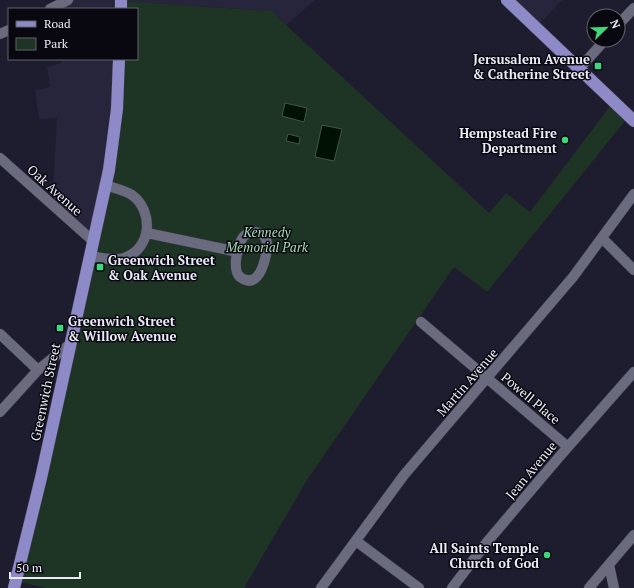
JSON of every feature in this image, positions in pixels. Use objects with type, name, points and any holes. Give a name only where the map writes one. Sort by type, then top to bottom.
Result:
[{"type":"main road","points":[[507,0],[634,122]]},
{"type":"main road","name":"Greenwich Street","points":[[14,588],[41,478],[105,185],[117,109],[119,60]]},
{"type":"street","points":[[52,8],[68,0]]},
{"type":"street","points":[[626,16],[634,8]]},
{"type":"street","points":[[579,69],[598,48]]},
{"type":"street","name":"Oak Avenue","points":[[0,158],[93,241]]},
{"type":"street","points":[[90,256],[114,260],[125,258],[135,252],[142,243],[147,232],[148,222],[145,211],[139,202],[131,195],[105,185]]},
{"type":"street","name":"Martin Avenue","points":[[321,588],[404,475],[573,277],[634,194]]},
{"type":"street","points":[[147,232],[238,252]]},
{"type":"street","points":[[256,232],[264,236],[267,248],[262,269],[258,277],[254,279],[246,279],[238,275],[235,267],[238,252],[241,239],[248,233],[256,232]]},
{"type":"street","points":[[602,238],[634,270]]},
{"type":"street","name":"Powell Place","points":[[421,322],[568,447]]},
{"type":"street","points":[[0,334],[38,370]]},
{"type":"street","points":[[0,412],[38,370],[70,345]]},
{"type":"street","name":"Jean Avenue","points":[[452,588],[487,542],[634,372]]},
{"type":"street","points":[[589,588],[634,535]]},
{"type":"street","points":[[356,541],[419,588]]},
{"type":"street","points":[[609,565],[614,588]]},
{"type":"shaded area","points":[[315,0],[286,25],[271,11],[122,1],[121,8],[63,8],[63,1]]},
{"type":"shaded area","points":[[507,0],[562,0],[536,28]]},
{"type":"shaded area","points":[[61,60],[119,60],[93,241],[52,206],[57,118],[39,119],[35,90],[50,87],[47,67],[61,63]]},
{"type":"shaded area","points":[[285,103],[307,108],[304,122],[282,116]]},
{"type":"shaded area","points":[[322,125],[342,129],[334,161],[315,157]]},
{"type":"shaded area","points":[[288,134],[300,137],[299,144],[286,141]]},
{"type":"green space","name":"Kennedy Memorial Park","points":[[121,1],[271,11],[489,213],[506,193],[530,212],[613,102],[629,116],[487,292],[454,267],[307,480],[244,588],[46,588],[16,581],[93,241],[119,60],[138,60],[138,8],[121,8]]},
{"type":"place","name":"Jersusalem Avenue & Catherine Street","points":[[598,66]]},
{"type":"place","name":"Hempstead Fire Department","points":[[565,140]]},
{"type":"place","name":"Greenwich Street & Oak Avenue","points":[[100,267]]},
{"type":"place","name":"Greenwich Street & Willow Avenue","points":[[60,328]]},
{"type":"place","name":"All Saints Temple Church of God","points":[[547,555]]}]
